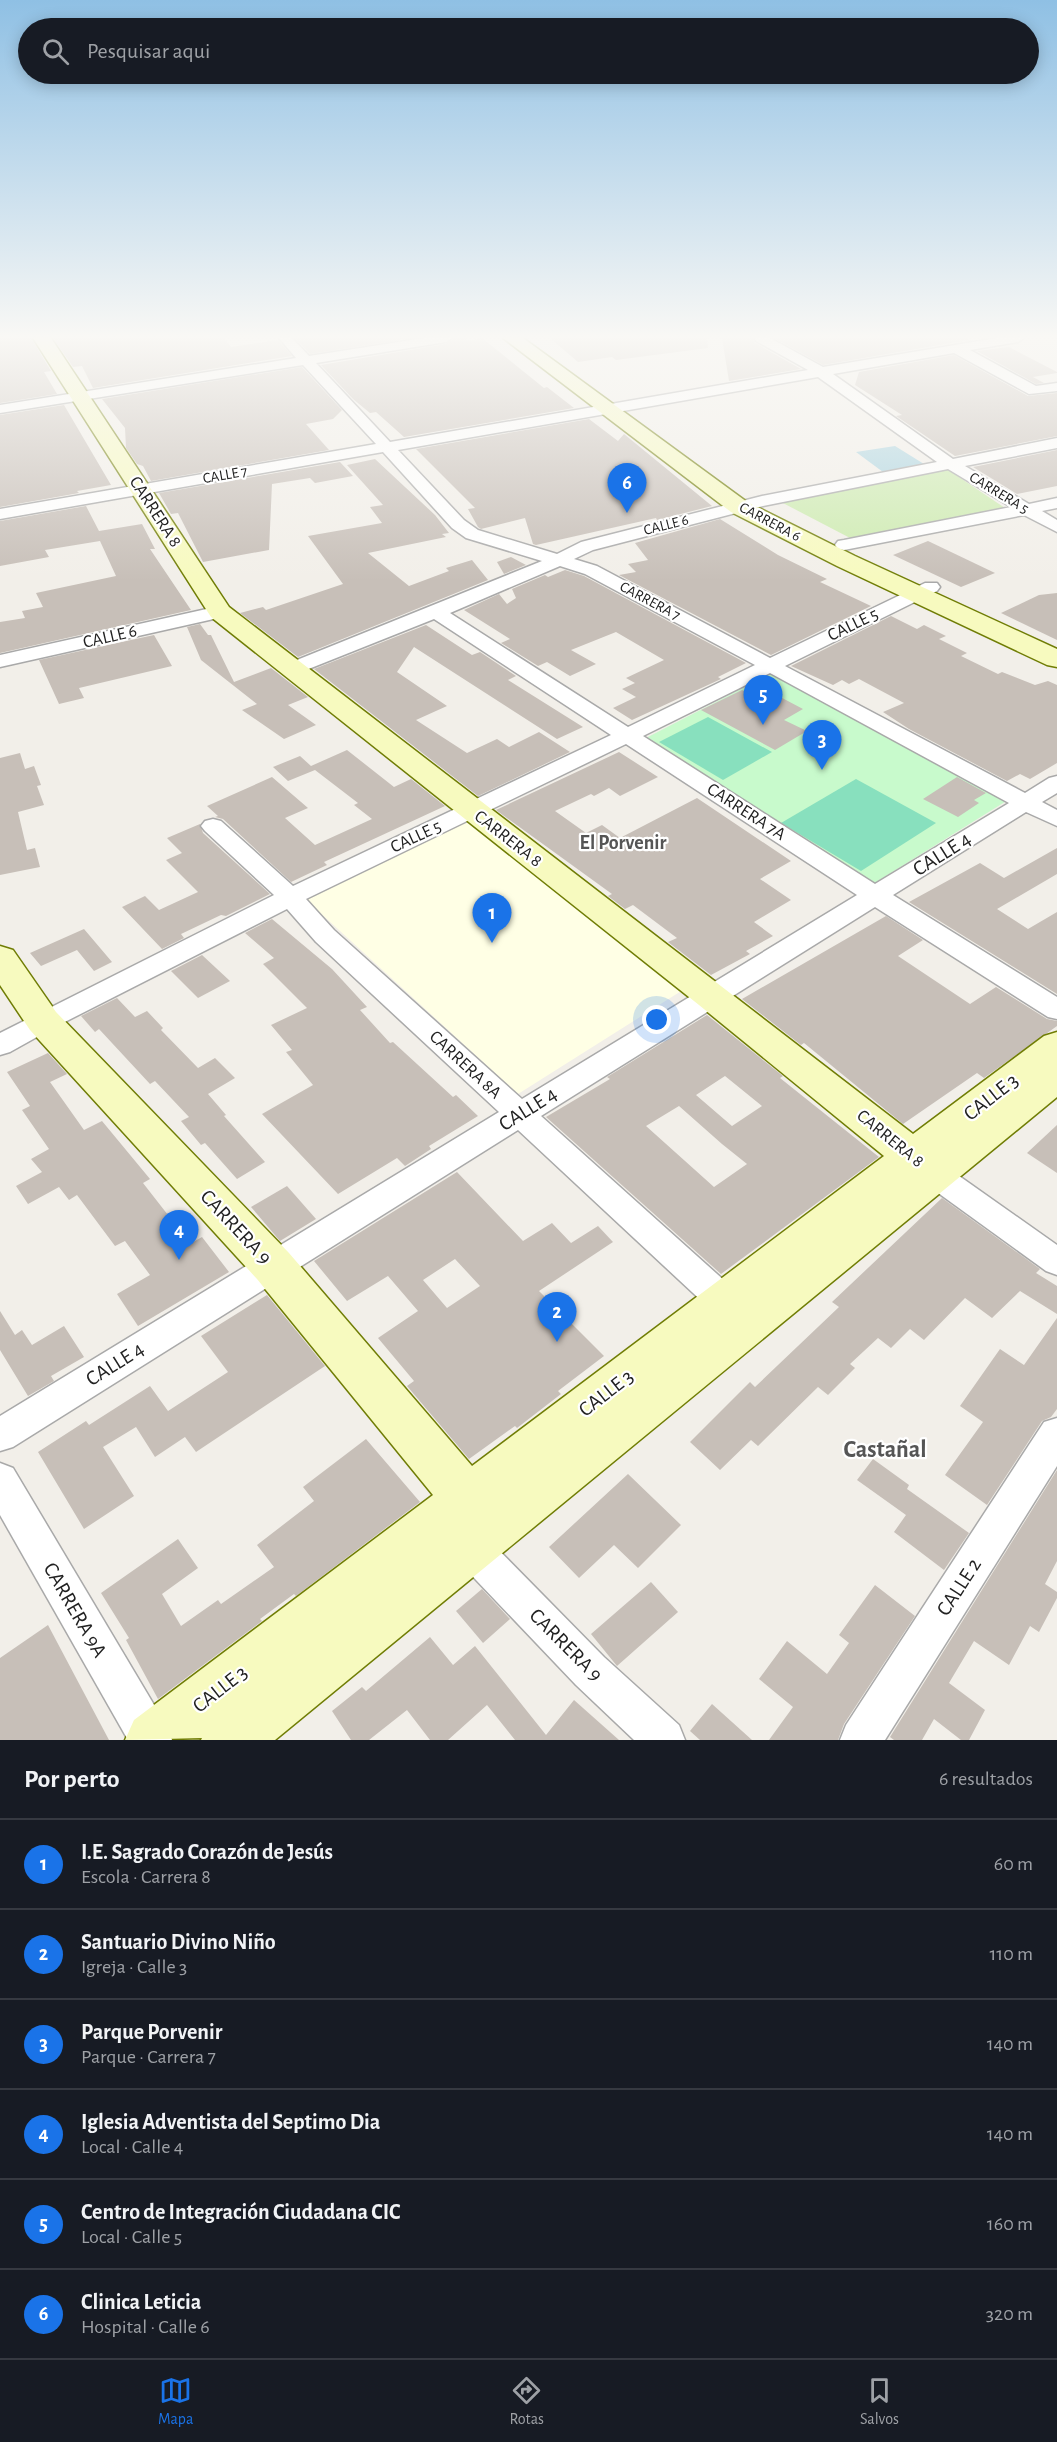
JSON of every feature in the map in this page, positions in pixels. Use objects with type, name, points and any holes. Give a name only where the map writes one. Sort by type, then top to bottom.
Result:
[{"type":"street","name":"CARRERA 8","points":[[96,419],[220,612],[294,668],[472,811],[712,996],[923,1166],[1057,1262]]},
{"type":"street","name":"CARRERA 7","points":[[362,419],[458,524],[472,534],[591,570],[1057,819]]},
{"type":"street","name":"CALLE 7","points":[[0,514],[546,419]]},
{"type":"street","name":"CARRERA 6","points":[[633,419],[750,504],[846,561],[924,590],[1057,645]]},
{"type":"street","name":"CARRERA 5","points":[[887,419],[950,464],[1057,527]]},
{"type":"street","name":"CALLE 6","points":[[294,668],[436,612],[587,546],[750,504],[1057,443]]},
{"type":"street","points":[[844,545],[1057,503]]},
{"type":"street","name":"CARRERA 6","points":[[750,504],[844,545],[924,590],[1057,659]]},
{"type":"street","name":"CALLE 5","points":[[0,1045],[43,1021],[290,897],[627,736],[924,590]]},
{"type":"street","name":"CALLE 6","points":[[0,661],[220,612]]},
{"type":"street","name":"CARRERA 7A","points":[[436,612],[1057,1010]]},
{"type":"street","name":"CALLE 4","points":[[0,1435],[1057,783]]},
{"type":"street","name":"CARRERA 8A","points":[[213,826],[290,897],[325,936],[737,1312]]},
{"type":"street","name":"CARRERA 9","points":[[0,958],[43,1021],[273,1266],[468,1499]]},
{"type":"street","name":"CALLE 3","points":[[230,1740],[470,1547],[737,1312],[923,1166],[1057,1046]]},
{"type":"street","name":"CALLE 3","points":[[923,1166],[1057,1076]]},
{"type":"street","name":"CALLE 3","points":[[153,1740],[468,1499],[737,1312]]},
{"type":"street","name":"CALLE 2","points":[[861,1740],[1057,1434]]},
{"type":"street","name":"CARRERA 9A","points":[[0,1480],[153,1740]]},
{"type":"street","name":"CARRERA 9","points":[[470,1547],[590,1671],[664,1740]]},
{"type":"shaded area","points":[[471,816],[686,988],[518,1094],[304,898]]},
{"type":"green space","points":[[947,469],[1005,508],[852,539],[781,502]]},
{"type":"green space","points":[[774,672],[1008,800],[873,884],[644,739]]},
{"type":"green space","points":[[708,717],[772,752],[723,780],[659,742]]},
{"type":"green space","points":[[856,779],[936,823],[861,871],[781,823]]},
{"type":"water","points":[[895,446],[924,464],[883,472],[856,452]]},
{"type":"building","points":[[0,419],[72,419],[111,485],[0,507]]},
{"type":"building","points":[[118,419],[332,419],[306,424],[329,450],[151,481],[143,466],[137,464],[126,448],[125,428]]},
{"type":"building","points":[[384,419],[508,419],[404,437]]},
{"type":"building","points":[[589,419],[618,441],[624,434],[712,506],[536,545],[533,544],[525,518],[481,529],[478,527],[468,509],[475,508],[416,449]]},
{"type":"building","points":[[901,419],[1057,419],[1057,436],[955,456]]},
{"type":"building","points":[[1057,450],[1057,486],[1017,494],[973,467]]},
{"type":"building","points":[[375,459],[435,515],[449,533],[442,534],[446,537],[368,553],[409,586],[449,571],[446,568],[472,560],[488,580],[298,657],[240,613],[263,607],[266,610],[343,584],[308,536],[382,523],[370,507],[383,505],[347,465]]},
{"type":"building","points":[[340,462],[353,476],[315,483],[310,478],[272,484],[269,550],[203,562],[178,513],[171,514],[159,493]]},
{"type":"building","points":[[86,506],[99,531],[142,524],[155,549],[150,549],[191,610],[0,653],[0,622],[25,618],[22,611],[43,607],[36,593],[116,576],[100,541],[45,550],[49,557],[0,566],[0,521]]},
{"type":"building","points":[[720,519],[778,555],[827,579],[820,582],[871,606],[771,655],[619,575],[636,572],[628,564],[648,560],[635,543]]},
{"type":"building","points":[[928,541],[995,573],[961,587],[893,555]]},
{"type":"building","points":[[511,557],[526,565],[504,574],[497,562]]},
{"type":"building","points":[[565,570],[584,576],[746,663],[718,677],[721,679],[632,720],[613,708],[636,697],[622,689],[635,683],[626,678],[664,660],[616,632],[571,650],[596,664],[570,676],[547,662],[538,666],[501,643],[510,639],[464,610],[499,594],[507,604],[516,598],[512,589],[545,575],[548,577]]},
{"type":"building","points":[[1057,593],[1057,640],[1001,613],[1039,595]]},
{"type":"building","points":[[891,616],[917,629],[924,625],[946,636],[939,639],[967,653],[961,656],[998,674],[1002,672],[1035,685],[1048,681],[1057,685],[1057,763],[1030,779],[1020,774],[1007,781],[909,729],[883,712],[904,703],[859,679],[849,684],[842,680],[833,685],[791,666]]},
{"type":"building","points":[[200,624],[208,635],[211,635],[234,682],[271,668],[308,697],[288,705],[316,725],[284,739],[242,710],[257,704],[201,660],[187,627]]},
{"type":"building","points":[[426,625],[472,655],[480,652],[516,676],[508,680],[583,727],[557,739],[414,647],[397,672],[447,706],[416,720],[467,753],[497,739],[509,747],[539,732],[570,752],[478,796],[314,669]]},
{"type":"building","points":[[154,635],[172,666],[79,688],[84,698],[59,704],[39,660]]},
{"type":"building","points":[[742,690],[756,697],[767,690],[803,709],[784,720],[807,731],[775,750],[701,710]]},
{"type":"building","points":[[347,750],[394,787],[411,779],[445,806],[324,862],[327,865],[291,882],[223,819],[215,817],[218,816],[207,806],[272,777],[308,808],[285,818],[315,845],[372,819],[354,805],[358,803],[315,770],[288,781],[273,767],[300,756],[311,766]]},
{"type":"building","points":[[619,752],[658,777],[620,796],[609,788],[555,811],[586,833],[602,825],[620,838],[697,798],[791,861],[760,879],[791,900],[754,922],[773,936],[746,951],[750,954],[711,975],[668,942],[677,938],[633,905],[625,909],[608,896],[612,894],[496,810]]},
{"type":"building","points":[[20,753],[25,769],[34,766],[41,785],[37,786],[44,805],[18,812],[27,850],[35,848],[40,867],[0,875],[0,758]]},
{"type":"building","points":[[957,777],[986,793],[974,800],[979,803],[958,817],[923,799]]},
{"type":"building","points":[[200,824],[203,833],[270,894],[226,916],[221,915],[181,934],[184,938],[162,949],[122,907],[145,896],[159,910],[198,892],[166,860],[182,853],[167,838]]},
{"type":"building","points":[[1057,848],[1057,874],[997,909],[1028,929],[1057,912],[1057,994],[909,902],[980,863],[1004,878]]},
{"type":"building","points":[[886,916],[923,940],[898,956],[970,1004],[996,987],[1047,1019],[1057,1021],[1057,1026],[984,1078],[977,1073],[903,1124],[804,1043],[801,1045],[742,999]]},
{"type":"building","points":[[272,919],[332,969],[367,1007],[360,1010],[390,1043],[393,1042],[453,1097],[456,1095],[478,1116],[429,1146],[431,1149],[405,1166],[397,1158],[338,1194],[262,1114],[313,1085],[286,1052],[292,1050],[271,1025],[307,1008],[263,964],[274,958],[245,933]]},
{"type":"building","points":[[84,929],[112,962],[94,971],[77,950],[41,966],[30,953]]},
{"type":"building","points":[[202,955],[230,981],[198,998],[171,971]]},
{"type":"building","points":[[117,998],[135,1017],[147,1011],[163,1028],[161,1030],[198,1068],[215,1058],[235,1078],[208,1094],[226,1115],[224,1116],[265,1162],[237,1179],[205,1143],[201,1145],[181,1121],[189,1117],[155,1081],[150,1084],[99,1029],[95,1032],[81,1016]]},
{"type":"building","points":[[707,1015],[783,1076],[780,1078],[879,1157],[721,1274],[546,1117],[610,1079],[607,1077]],"holes":[[[725,1076],[762,1106],[732,1126],[696,1095]],[[679,1106],[722,1144],[747,1164],[714,1187],[646,1126]]]},
{"type":"building","points":[[48,1053],[67,1074],[50,1082],[84,1130],[102,1121],[150,1179],[143,1183],[175,1224],[188,1245],[202,1237],[229,1272],[138,1326],[117,1294],[150,1275],[125,1241],[115,1246],[77,1195],[69,1200],[59,1187],[28,1204],[16,1186],[42,1172],[31,1159],[49,1149],[22,1110],[30,1106],[7,1072]]},
{"type":"building","points":[[1057,1125],[1057,1173],[1027,1153]]},
{"type":"building","points":[[457,1172],[523,1241],[552,1223],[571,1243],[598,1226],[613,1242],[539,1291],[604,1356],[558,1391],[561,1394],[517,1428],[515,1426],[469,1459],[407,1386],[414,1381],[378,1338],[418,1311],[388,1276],[347,1301],[314,1261]],"holes":[[[455,1259],[480,1286],[447,1308],[423,1280]]]},
{"type":"building","points":[[287,1186],[316,1219],[280,1241],[251,1207]]},
{"type":"building","points":[[942,1198],[1040,1269],[1036,1273],[1057,1286],[1057,1314],[1020,1291],[992,1318],[965,1298],[924,1340],[910,1329],[891,1348],[878,1338],[850,1364],[855,1368],[828,1395],[818,1387],[758,1446],[751,1440],[720,1470],[690,1442],[750,1382],[755,1387],[839,1307],[832,1302]]},
{"type":"building","points":[[267,1295],[325,1366],[196,1452],[185,1437],[155,1457],[136,1427],[103,1447],[134,1496],[84,1529],[38,1452],[86,1421],[89,1425],[150,1386],[168,1411],[228,1372],[201,1336]]},
{"type":"building","points":[[0,1311],[15,1335],[22,1330],[32,1345],[64,1326],[84,1357],[51,1376],[54,1381],[28,1396],[0,1350]]},
{"type":"building","points":[[1057,1318],[1057,1409],[1051,1417],[1042,1421],[987,1505],[945,1475],[983,1422],[960,1406],[1000,1349],[1024,1365]]},
{"type":"building","points":[[366,1439],[420,1502],[296,1596],[294,1594],[260,1619],[262,1621],[158,1699],[126,1640],[129,1638],[101,1593],[178,1539],[198,1568],[162,1594],[181,1626],[218,1600],[221,1604],[274,1567],[257,1545],[314,1501],[303,1487]]},
{"type":"building","points":[[873,1459],[909,1485],[907,1489],[969,1533],[944,1570],[894,1532],[906,1515],[857,1480]]},
{"type":"building","points":[[1057,1470],[1057,1561],[1045,1584],[1057,1592],[1057,1598],[1039,1632],[1030,1626],[1009,1665],[974,1641],[949,1683],[985,1710],[969,1740],[961,1740],[934,1719],[922,1740],[894,1740],[890,1737]]},
{"type":"building","points":[[628,1474],[681,1525],[638,1568],[614,1545],[579,1578],[549,1547]]},
{"type":"building","points":[[651,1582],[678,1612],[617,1666],[591,1634]]},
{"type":"building","points":[[875,1585],[915,1616],[844,1724],[838,1740],[769,1740],[793,1707],[759,1679],[787,1641],[827,1674],[849,1643],[839,1635]]},
{"type":"building","points":[[482,1589],[510,1619],[483,1643],[456,1611]]},
{"type":"building","points":[[48,1625],[109,1740],[0,1740],[0,1658]]},
{"type":"building","points":[[430,1637],[453,1665],[475,1646],[546,1735],[574,1700],[619,1740],[515,1740],[487,1705],[448,1740],[430,1740],[407,1710],[369,1740],[351,1740],[332,1711],[362,1687],[366,1691]]},
{"type":"building","points":[[712,1704],[752,1740],[700,1740],[690,1731]]},
{"type":"place","name":"Clinica Leticia","points":[[627,513]]},
{"type":"place","name":"Centro de Integración Ciudadana CIC","points":[[763,725]]},
{"type":"place","name":"Parque Porvenir","points":[[822,770]]},
{"type":"place","name":"I.E. Sagrado Corazón de Jesús","points":[[492,943]]},
{"type":"place","name":"Iglesia Adventista del Septimo Dia","points":[[179,1260]]},
{"type":"place","name":"Santuario Divino Niño","points":[[557,1342]]},
{"type":"district","name":"El Porvenir","points":[[623,843]]},
{"type":"district","name":"Castañal","points":[[885,1450]]}]
